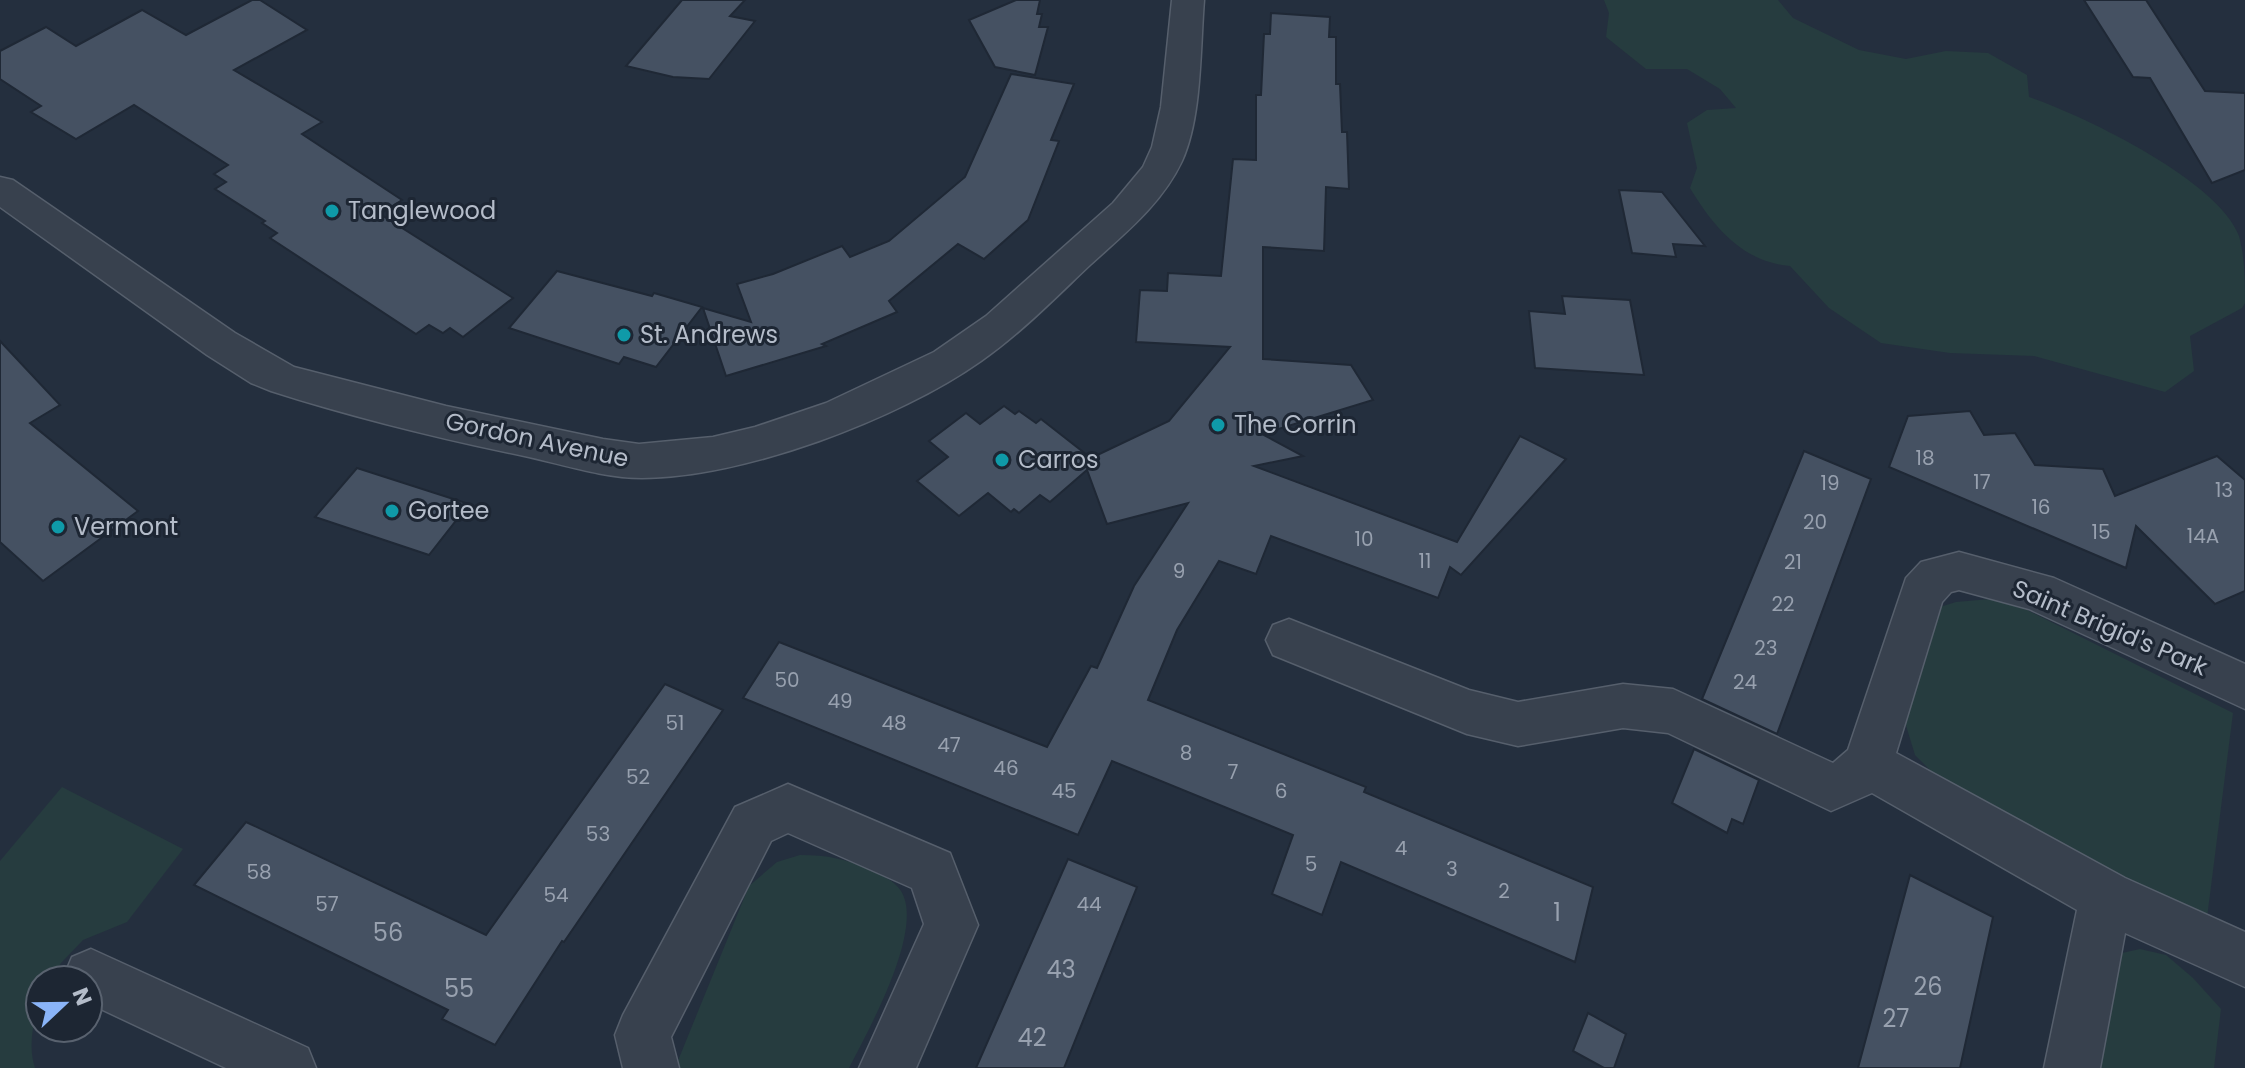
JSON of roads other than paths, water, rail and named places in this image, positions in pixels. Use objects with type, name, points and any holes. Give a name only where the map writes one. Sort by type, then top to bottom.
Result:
[{"type":"street","name":"Gordon Avenue","points":[[0,189],[221,344],[265,372],[285,380],[499,435],[595,454],[639,461],[696,457],[744,446],[825,419],[948,363],[995,330],[1091,243],[1140,196],[1165,160],[1174,122],[1188,0]]},
{"type":"street","name":"Saint Brigid's Park","points":[[1859,772],[1922,592],[1937,576],[1959,571],[2038,592],[2245,687]]},
{"type":"street","points":[[1289,640],[1467,712],[1518,724],[1623,706],[1673,711],[1823,786],[1839,786],[1859,772],[2106,897],[2245,960]]},
{"type":"street","points":[[651,1068],[643,1035],[753,824],[788,808],[932,871],[951,925],[887,1068]]},
{"type":"street","points":[[2072,1068],[2106,897]]},
{"type":"street","points":[[104,982],[288,1068]]},
{"type":"place","name":"Tanglewood","points":[[332,211]]},
{"type":"place","name":"St. Andrews","points":[[624,335]]},
{"type":"place","name":"The Corrin","points":[[1218,425]]},
{"type":"place","name":"Carros","points":[[1002,460]]},
{"type":"place","name":"Gortee","points":[[392,511]]},
{"type":"place","name":"Vermont","points":[[58,527]]}]
